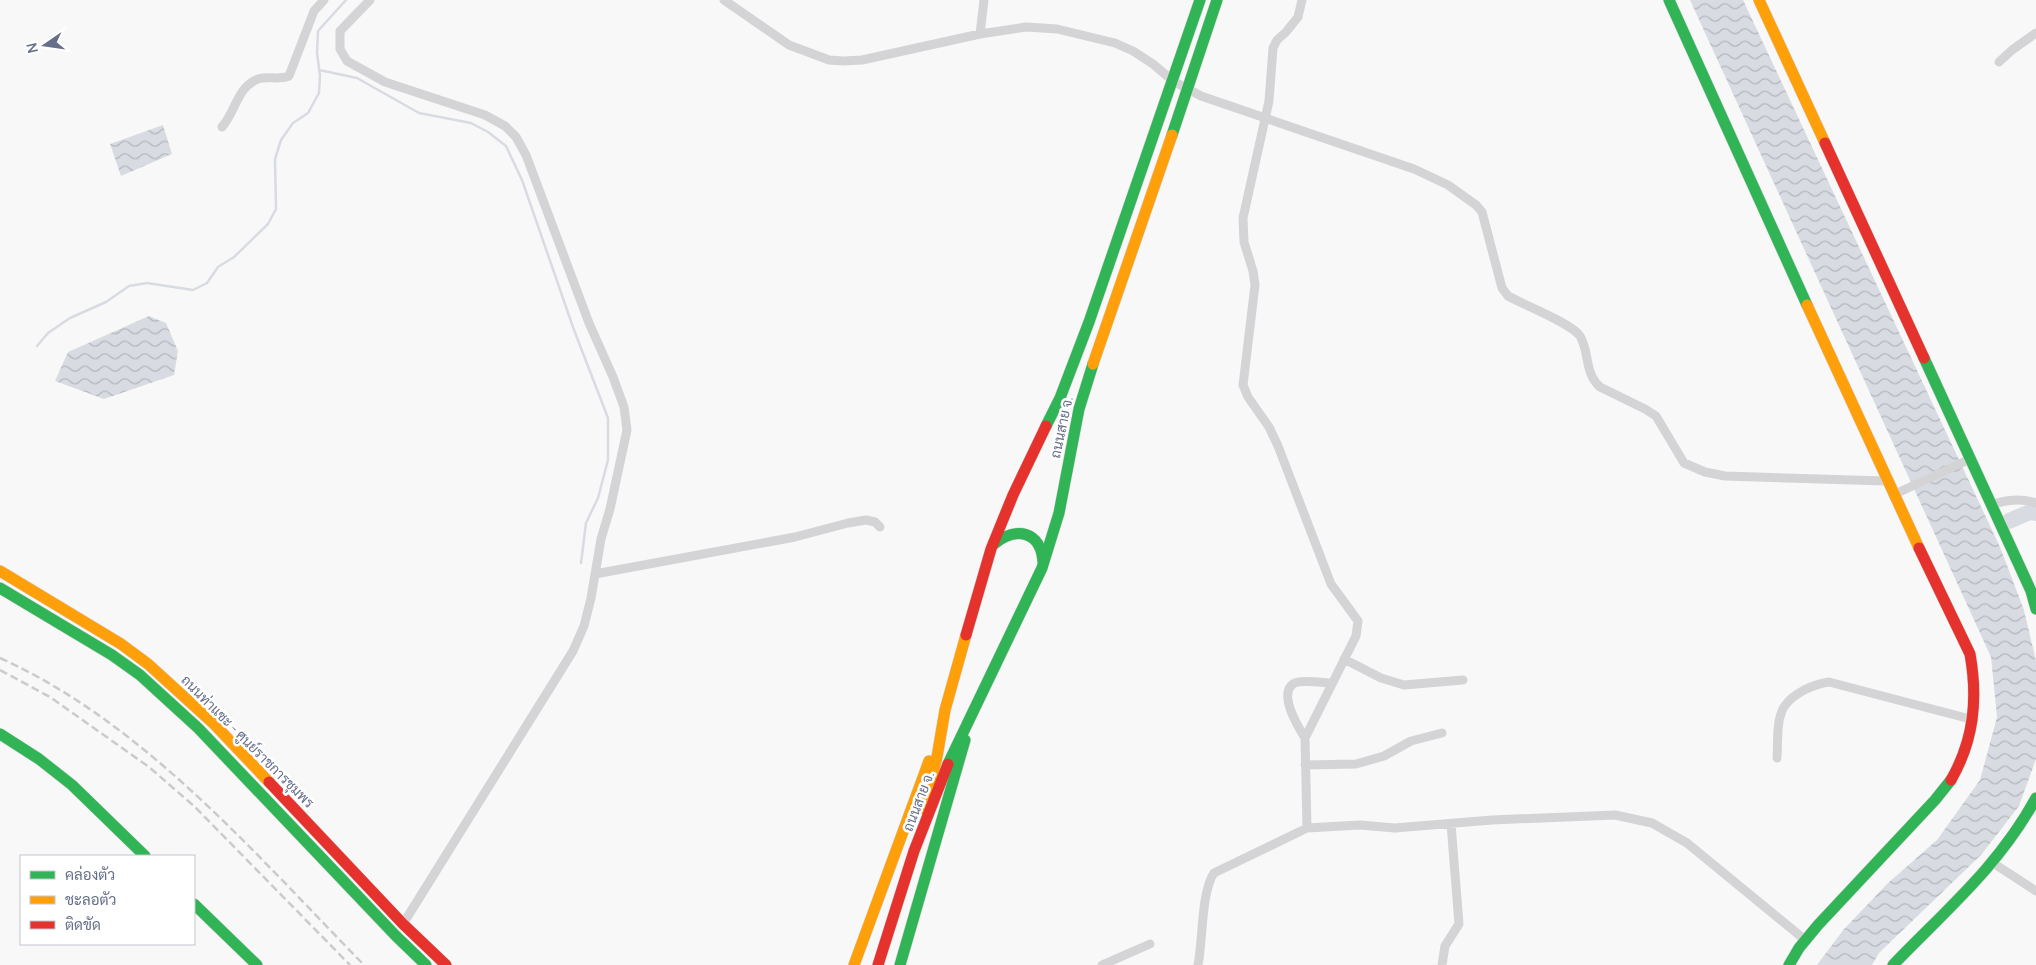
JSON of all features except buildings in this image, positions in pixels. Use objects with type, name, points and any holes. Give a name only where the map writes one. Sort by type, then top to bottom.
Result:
[{"type":"main road","name":"ถนนสาย จ.","points":[[878,965],[914,851],[935,766],[945,710],[991,549],[1013,494],[1063,390],[1089,322],[1200,0]]},
{"type":"main road","name":"ถนนสาย จ.","points":[[914,851],[953,752],[1042,568],[1059,513],[1078,409],[1103,330],[1188,89],[1217,0]]},
{"type":"main road","points":[[1669,0],[1886,481],[1970,654],[1976,688],[1974,720],[1967,748],[1951,780],[1919,817],[1804,939],[1789,965]]},
{"type":"main road","points":[[1759,0],[2031,592],[2036,609]]},
{"type":"main road","points":[[991,549],[999,538],[1007,533],[1025,533],[1038,543],[1042,551],[1044,559],[1042,568]]},
{"type":"main road","name":"ถนนท่าแซะ - ศูนย์ราชการชุมพร","points":[[0,571],[121,644],[148,664],[214,724],[403,924],[446,965]]},
{"type":"main road","name":"ถนนท่าแซะ - ศูนย์ราชการชุมพร","points":[[0,588],[112,655],[140,675],[198,728],[396,936],[426,965]]},
{"type":"main road","points":[[854,965],[923,779],[945,710]]},
{"type":"main road","points":[[900,965],[972,716]]},
{"type":"main road","points":[[0,734],[39,759],[72,785],[144,855]]},
{"type":"main road","points":[[1893,965],[1993,863],[2019,830],[2036,798]]},
{"type":"main road","points":[[195,905],[256,965]]},
{"type":"main road","points":[[396,936],[403,924]]},
{"type":"street","points":[[222,127],[231,117],[240,93],[250,82],[262,78],[282,79],[289,76],[314,11],[324,0]]},
{"type":"street","points":[[370,0],[340,31],[340,49],[347,61],[385,82],[486,116],[506,126],[516,137],[528,161],[589,323],[624,407],[627,430],[610,509],[601,539],[584,626],[573,651],[403,924]]},
{"type":"street","points":[[724,0],[789,44],[836,61],[862,60],[980,34],[1026,28],[1057,29],[1115,43],[1133,51],[1153,64],[1173,81],[1213,101],[1414,169],[1442,181],[1476,205],[1485,220],[1497,272],[1502,288],[1508,296],[1574,329],[1582,340],[1593,381],[1600,387],[1656,416],[1684,463],[1705,472],[1725,476],[1886,481]]},
{"type":"street","points":[[980,34],[984,0]]},
{"type":"street","points":[[1302,0],[1298,17],[1277,40],[1273,48],[1269,101],[1243,218],[1244,242],[1253,271],[1255,285],[1244,385],[1248,397],[1269,427],[1278,446],[1331,584],[1358,621],[1356,636],[1305,738],[1307,828]]},
{"type":"street","points":[[2000,62],[2012,50],[2036,33]]},
{"type":"street","points":[[1893,495],[1970,459]]},
{"type":"street","points":[[1990,505],[2004,501],[2024,499],[2036,502]]},
{"type":"street","points":[[595,574],[795,537],[848,523],[866,520],[875,522],[880,526]]},
{"type":"street","points":[[1344,659],[1381,678],[1404,686],[1463,680]]},
{"type":"street","points":[[1305,738],[1288,705],[1290,688],[1293,684],[1299,682],[1332,683]]},
{"type":"street","points":[[1777,758],[1780,717],[1784,706],[1803,690],[1829,682],[1974,720]]},
{"type":"street","points":[[1305,765],[1356,764],[1384,756],[1411,742],[1442,733]]},
{"type":"street","points":[[1198,965],[1210,878],[1214,873],[1307,828],[1360,825],[1395,828],[1492,820],[1615,815],[1652,823],[1687,843],[1804,939]]},
{"type":"street","points":[[1442,965],[1445,946],[1459,924],[1451,824]]},
{"type":"street","points":[[1993,863],[2036,891]]},
{"type":"street","points":[[1102,965],[1150,944]]},
{"type":"water","points":[[1690,0],[1743,0],[2000,547],[2024,610],[2036,661],[2036,759],[2019,806],[1981,855],[1879,953],[1872,965],[1817,965],[1844,929],[1888,883],[1937,840],[1980,780],[1997,717],[1991,657]]},
{"type":"water","points":[[163,125],[172,154],[121,176],[110,144]]},
{"type":"water","points":[[149,316],[166,323],[178,351],[174,375],[104,399],[55,381],[68,352]]},
{"type":"waterway","points":[[37,346],[48,333],[70,318],[106,302],[129,286],[147,283],[193,290],[207,283],[218,267],[234,257],[268,224],[276,209],[275,159],[281,140],[293,123],[308,113],[319,93],[318,31],[346,0]]},
{"type":"waterway","points":[[319,70],[357,78],[419,113],[471,123],[488,132],[506,146],[522,180],[574,330],[608,418],[608,460],[598,498],[586,523],[581,563]]},
{"type":"waterway","points":[[2009,521],[2030,512],[2036,513]]},
{"type":"railway","points":[[0,658],[53,685],[102,718],[150,754],[239,836],[364,965]]},
{"type":"railway","points":[[0,670],[50,697],[149,767],[194,806],[350,965]]},
{"type":"traffic: fast","points":[[1046,426],[1060,398],[1089,322],[1200,0]]},
{"type":"traffic: fast","points":[[1172,135],[1217,0]]},
{"type":"traffic: fast","points":[[1669,0],[1807,305]]},
{"type":"traffic: fast","points":[[1924,358],[2031,591],[2036,609]]},
{"type":"traffic: fast","points":[[948,764],[1042,568],[1059,513],[1079,409],[1093,364]]},
{"type":"traffic: fast","points":[[994,544],[1002,538],[1011,535],[1026,535],[1038,544],[1043,562]]},
{"type":"traffic: fast","points":[[0,588],[112,655],[140,675],[198,728],[396,936],[426,965]]},
{"type":"traffic: fast","points":[[0,734],[39,759],[72,785],[144,855]]},
{"type":"traffic: fast","points":[[900,965],[965,740]]},
{"type":"traffic: fast","points":[[1789,965],[1799,948],[1818,925],[1935,800],[1951,780]]},
{"type":"traffic: fast","points":[[1893,965],[1952,906],[2006,845],[2036,798]]},
{"type":"traffic: fast","points":[[195,905],[257,965]]},
{"type":"traffic: slow","points":[[1759,0],[1825,143]]},
{"type":"traffic: slow","points":[[1093,364],[1172,135]]},
{"type":"traffic: slow","points":[[1807,305],[1919,548]]},
{"type":"traffic: slow","points":[[0,571],[121,644],[148,664],[214,724],[269,782]]},
{"type":"traffic: slow","points":[[924,810],[937,757],[945,710],[966,635]]},
{"type":"traffic: slow","points":[[854,965],[929,761]]},
{"type":"traffic: jam","points":[[1825,143],[1924,358]]},
{"type":"traffic: jam","points":[[966,635],[991,549],[1013,495],[1046,426]]},
{"type":"traffic: jam","points":[[1919,548],[1970,654],[1974,687],[1972,719],[1965,750],[1951,780]]},
{"type":"traffic: jam","points":[[878,965],[914,851],[948,764]]},
{"type":"traffic: jam","points":[[269,782],[403,924],[446,965]]}]
